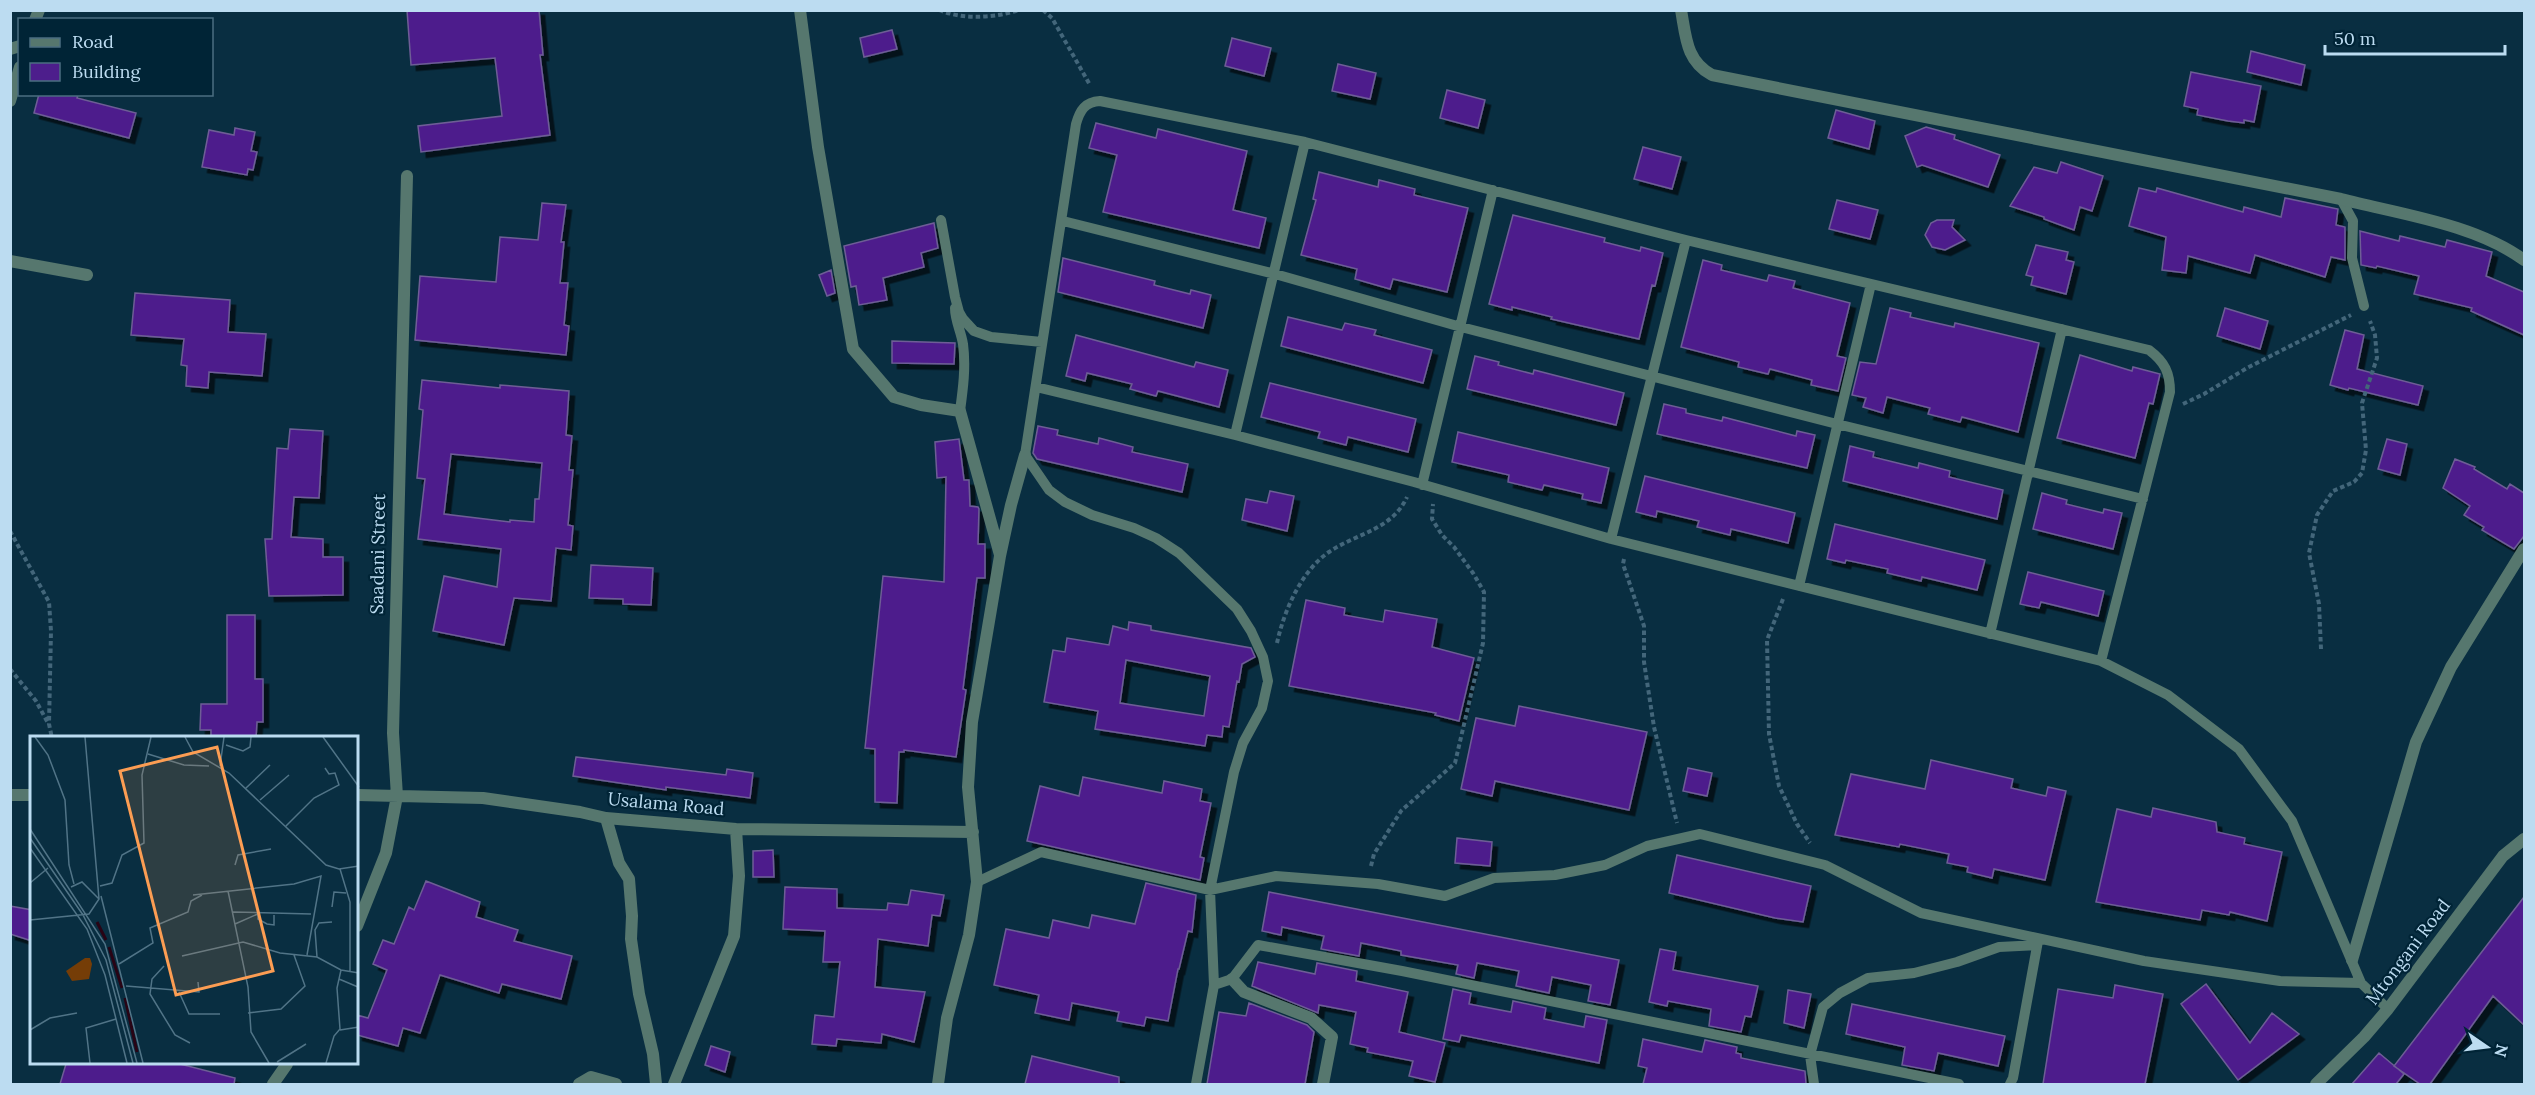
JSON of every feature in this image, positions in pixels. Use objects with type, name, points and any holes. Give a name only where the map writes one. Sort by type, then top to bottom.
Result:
[{"type":"street","points":[[800,10],[818,147],[853,349],[894,397],[921,405],[960,411],[1000,556]]},
{"type":"street","points":[[1681,10],[1688,49],[1693,60],[1701,69],[1712,75],[2341,200],[2449,227],[2510,249],[2524,260]]},
{"type":"street","points":[[10,101],[18,74]]},
{"type":"street","name":"Saadani Street","points":[[358,923],[386,853],[397,796],[393,733],[406,176]]},
{"type":"street","points":[[10,261],[87,275]]},
{"type":"street","points":[[938,1084],[947,1018],[969,935],[977,882],[968,787],[972,722],[1000,556],[1025,455]]},
{"type":"street","points":[[2352,960],[2416,742],[2451,667],[2524,549]]},
{"type":"street","points":[[10,795],[30,795]]},
{"type":"street","name":"Usalama Road","points":[[358,795],[483,798],[606,818],[736,829],[973,832]]},
{"type":"street","points":[[606,818],[619,863],[629,879],[631,939],[639,994],[653,1054],[656,1084]]},
{"type":"street","points":[[674,1084],[734,936],[739,876],[736,829]]},
{"type":"street","name":"Mtongani Road","points":[[2322,1083],[2388,1010],[2503,856],[2524,839]]},
{"type":"street","points":[[1232,979],[1244,992],[1311,1018],[1332,1037],[1323,1084]]},
{"type":"street","points":[[273,1084],[286,1065]]},
{"type":"street","points":[[579,1084],[591,1077],[616,1084]]},
{"type":"lane","points":[[1196,1084],[1214,985],[1210,890],[1234,772],[1243,743],[1262,708],[1268,681],[1263,657],[1251,631],[1237,609],[1179,553],[1156,538],[1134,528],[1092,516],[1065,502],[1049,490],[1025,455],[1080,111],[1086,105],[1100,101],[1305,142],[1686,240],[2149,350],[2159,357],[2170,380],[2165,412],[2101,661]]},
{"type":"lane","points":[[1235,435],[1305,142]]},
{"type":"lane","points":[[1418,484],[1461,327],[1493,190]]},
{"type":"lane","points":[[2341,200],[2353,221],[2352,258],[2364,306]]},
{"type":"lane","points":[[941,220],[959,312],[974,331],[991,337],[1042,342]]},
{"type":"lane","points":[[1063,221],[1275,274],[1461,327],[2143,500]]},
{"type":"lane","points":[[1611,539],[1686,240]]},
{"type":"lane","points":[[1793,585],[1837,424],[1871,284]]},
{"type":"lane","points":[[955,297],[955,320],[963,346],[964,378],[960,411]]},
{"type":"lane","points":[[1990,634],[2062,329]]},
{"type":"lane","points":[[1036,387],[1235,435],[1434,488],[1626,543],[2101,661],[2168,695],[2239,749],[2292,821],[2361,983],[2388,1010]]},
{"type":"lane","points":[[977,882],[1041,852],[1210,890],[1276,876],[1366,883],[1445,896],[1494,878],[1555,875],[1605,865],[1647,846],[1700,834],[1826,865],[1921,913],[2038,942],[2144,961],[2280,981],[2361,983]]},
{"type":"lane","points":[[1814,1084],[1810,1055],[1823,1007],[1840,993],[1868,978],[1914,973],[1957,962],[1999,947],[2038,942]]},
{"type":"lane","points":[[2010,1084],[2038,942]]},
{"type":"lane","points":[[1214,985],[1232,979],[1258,945],[1401,971],[1959,1084]]},
{"type":"path","points":[[939,10],[965,16],[1004,15],[1019,10]]},
{"type":"path","points":[[1043,10],[1052,18],[1077,66],[1100,101]]},
{"type":"path","points":[[2165,412],[2204,394],[2247,368],[2364,306],[2375,335],[2378,358],[2362,403],[2366,450],[2362,472],[2354,482],[2333,491],[2317,515],[2309,553],[2319,604],[2321,650]]},
{"type":"path","points":[[1268,681],[1282,622],[1307,573],[1329,552],[1390,520],[1401,509],[1418,484]]},
{"type":"path","points":[[1366,883],[1374,854],[1401,811],[1455,763],[1483,643],[1484,592],[1473,573],[1432,519],[1434,488]]},
{"type":"path","points":[[10,531],[49,602],[51,631],[49,724],[52,736]]},
{"type":"path","points":[[1626,543],[1623,564],[1644,626],[1644,662],[1654,727],[1681,837]]},
{"type":"path","points":[[1793,585],[1767,640],[1769,734],[1779,786],[1797,824],[1826,865]]},
{"type":"path","points":[[10,669],[36,701],[49,724]]},
{"type":"building","points":[[407,10],[539,10],[543,55],[540,55],[550,135],[421,152],[418,126],[502,116],[495,58],[411,65]]},
{"type":"building","points":[[892,30],[897,49],[864,57],[860,38]]},
{"type":"building","points":[[1232,38],[1271,48],[1264,76],[1225,66]]},
{"type":"building","points":[[2251,51],[2305,65],[2301,85],[2247,72]]},
{"type":"building","points":[[1338,64],[1376,73],[1370,99],[1332,91]]},
{"type":"building","points":[[2191,72],[2261,86],[2254,122],[2244,120],[2244,123],[2197,115],[2198,109],[2184,106]]},
{"type":"building","points":[[1447,90],[1485,100],[1478,128],[1440,118]]},
{"type":"building","points":[[38,96],[78,96],[77,98],[136,113],[129,138],[34,113]]},
{"type":"building","points":[[1836,110],[1875,121],[1869,149],[1828,138]]},
{"type":"building","points":[[1096,123],[1156,138],[1158,129],[1247,151],[1233,210],[1266,218],[1259,248],[1103,212],[1117,155],[1089,148]]},
{"type":"building","points":[[1926,127],[1955,135],[1954,139],[2000,155],[1988,187],[1922,165],[1917,167],[1905,136]]},
{"type":"building","points":[[235,128],[255,132],[251,151],[257,152],[253,170],[248,169],[247,175],[202,167],[209,130],[234,135]]},
{"type":"building","points":[[1643,147],[1681,157],[1672,189],[1634,179]]},
{"type":"building","points":[[2061,162],[2103,176],[2092,211],[2080,207],[2074,230],[2010,206],[2034,167],[2057,173]]},
{"type":"building","points":[[1319,172],[1378,187],[1379,180],[1415,189],[1414,195],[1468,208],[1447,292],[1393,279],[1390,289],[1355,279],[1357,269],[1301,255],[1316,200],[1313,199]]},
{"type":"building","points":[[2139,188],[2156,192],[2157,188],[2243,212],[2244,207],[2281,217],[2285,198],[2338,209],[2336,225],[2345,227],[2345,260],[2331,257],[2325,277],[2255,255],[2250,273],[2188,256],[2186,273],[2162,270],[2166,237],[2129,226]]},
{"type":"building","points":[[1837,200],[1878,210],[1870,239],[1829,229]]},
{"type":"building","points":[[542,203],[566,205],[561,242],[564,242],[560,283],[568,283],[564,325],[569,326],[566,355],[415,340],[420,276],[496,282],[500,237],[538,240]]},
{"type":"building","points":[[1513,215],[1605,238],[1604,242],[1640,251],[1641,247],[1663,253],[1655,286],[1652,285],[1639,339],[1551,319],[1552,317],[1512,307],[1512,310],[1489,304]]},
{"type":"building","points":[[1937,220],[1954,220],[1952,227],[1965,240],[1945,250],[1932,247],[1925,235],[1931,223]]},
{"type":"building","points":[[934,223],[938,248],[921,253],[924,267],[883,278],[887,300],[859,305],[856,286],[851,287],[844,246]]},
{"type":"building","points":[[2360,231],[2399,241],[2400,236],[2445,247],[2447,240],[2492,252],[2486,276],[2524,292],[2524,335],[2471,311],[2472,308],[2414,294],[2419,276],[2377,266],[2376,268],[2361,265]]},
{"type":"building","points":[[2036,245],[2068,252],[2066,260],[2074,262],[2066,294],[2031,285],[2033,277],[2026,275]]},
{"type":"building","points":[[1063,258],[1155,281],[1154,285],[1190,294],[1191,290],[1211,295],[1203,328],[1058,292]]},
{"type":"building","points":[[1703,260],[1722,265],[1721,270],[1767,281],[1769,275],[1795,281],[1793,288],[1850,303],[1837,356],[1846,358],[1838,391],[1811,385],[1812,380],[1770,369],[1768,374],[1738,367],[1739,362],[1681,347]]},
{"type":"building","points":[[831,270],[835,293],[827,296],[819,275]]},
{"type":"building","points":[[135,293],[230,300],[228,332],[266,334],[262,376],[209,372],[208,388],[186,386],[187,366],[181,365],[184,339],[131,335]]},
{"type":"building","points":[[1890,308],[1911,313],[1910,317],[1954,327],[1955,323],[2039,343],[2018,432],[1962,417],[1960,422],[1928,414],[1930,408],[1887,397],[1883,413],[1863,407],[1866,398],[1852,395],[1860,362],[1876,364]]},
{"type":"building","points":[[2225,308],[2268,321],[2260,349],[2217,336]]},
{"type":"building","points":[[1288,317],[1342,330],[1345,323],[1376,330],[1374,335],[1432,350],[1423,383],[1281,346]]},
{"type":"building","points":[[2345,330],[2364,335],[2357,369],[2423,386],[2418,405],[2330,385]]},
{"type":"building","points":[[1076,335],[1194,367],[1196,362],[1228,370],[1219,407],[1158,391],[1156,396],[1130,389],[1132,384],[1087,373],[1085,381],[1066,376]]},
{"type":"building","points":[[892,341],[955,343],[954,364],[892,363]]},
{"type":"building","points":[[2080,355],[2132,371],[2133,367],[2160,374],[2153,404],[2149,403],[2135,458],[2057,438]]},
{"type":"building","points":[[1475,356],[1533,374],[1534,370],[1624,393],[1616,425],[1467,389]]},
{"type":"building","points":[[422,380],[500,388],[500,385],[569,391],[566,435],[572,436],[569,470],[573,470],[568,525],[573,526],[571,550],[556,548],[551,601],[514,598],[504,645],[433,631],[444,576],[497,587],[501,549],[418,539],[425,479],[417,478],[423,410],[419,409]],"holes":[[[451,454],[542,463],[539,499],[535,499],[534,522],[510,520],[510,522],[444,514]]]},
{"type":"building","points":[[1270,383],[1416,419],[1408,452],[1348,437],[1346,445],[1318,438],[1320,432],[1261,417]]},
{"type":"building","points":[[1664,404],[1686,409],[1686,413],[1722,421],[1723,417],[1796,436],[1797,431],[1815,435],[1807,468],[1657,434]]},
{"type":"building","points":[[1038,426],[1058,430],[1057,435],[1098,444],[1099,438],[1133,447],[1132,452],[1188,464],[1182,492],[1037,459],[1033,453]]},
{"type":"building","points":[[290,429],[323,431],[319,498],[294,497],[291,537],[323,539],[323,557],[343,557],[343,595],[269,596],[265,539],[272,539],[277,448],[288,449]]},
{"type":"building","points":[[1458,432],[1609,468],[1601,503],[1582,499],[1583,494],[1544,485],[1542,490],[1508,482],[1509,475],[1452,462]]},
{"type":"building","points":[[959,439],[964,480],[969,480],[970,506],[979,509],[978,544],[985,544],[985,578],[977,578],[963,689],[966,690],[956,757],[904,750],[904,752],[899,752],[897,803],[875,802],[875,749],[865,748],[883,576],[944,582],[946,477],[937,478],[935,442]]},
{"type":"building","points":[[2387,439],[2407,444],[2400,475],[2378,469]]},
{"type":"building","points":[[1850,446],[1874,452],[1873,457],[1918,468],[1919,463],[1950,471],[1949,477],[2003,490],[1997,519],[1843,481]]},
{"type":"building","points":[[2455,459],[2475,467],[2474,469],[2507,489],[2510,484],[2524,493],[2524,536],[2514,549],[2482,530],[2484,527],[2464,515],[2470,506],[2443,488]]},
{"type":"building","points":[[1645,476],[1795,513],[1788,543],[1731,529],[1730,535],[1697,527],[1699,521],[1657,511],[1656,517],[1636,512]]},
{"type":"building","points":[[1270,491],[1294,496],[1287,531],[1242,520],[1246,499],[1267,503]]},
{"type":"building","points":[[2042,493],[2067,500],[2066,504],[2103,513],[2104,509],[2122,513],[2113,549],[2033,529]]},
{"type":"building","points":[[1835,524],[1985,560],[1977,590],[1922,577],[1921,581],[1887,573],[1888,569],[1846,560],[1845,563],[1827,559]]},
{"type":"building","points":[[591,565],[653,568],[651,605],[623,604],[623,599],[589,598]]},
{"type":"building","points":[[2028,572],[2104,591],[2098,616],[2041,602],[2039,608],[2020,604]]},
{"type":"building","points":[[1306,600],[1345,608],[1344,615],[1383,622],[1385,610],[1437,619],[1432,647],[1474,658],[1459,721],[1435,715],[1436,713],[1289,686]]},
{"type":"building","points":[[227,615],[255,615],[255,679],[263,679],[263,722],[257,722],[256,736],[211,736],[211,730],[200,730],[201,704],[227,704]]},
{"type":"building","points":[[1129,622],[1151,626],[1151,630],[1251,648],[1255,657],[1242,664],[1229,727],[1223,726],[1222,737],[1207,735],[1205,746],[1095,729],[1098,711],[1044,702],[1053,650],[1065,652],[1067,638],[1109,645],[1113,626],[1128,630]],"holes":[[[1126,660],[1210,676],[1204,716],[1120,703]]]},
{"type":"building","points":[[1519,706],[1647,732],[1629,810],[1495,781],[1492,796],[1461,789],[1476,718],[1515,726]]},
{"type":"building","points":[[576,757],[726,775],[727,769],[753,773],[750,798],[666,787],[666,790],[573,776]]},
{"type":"building","points":[[1931,760],[2013,779],[2011,788],[2046,796],[2048,787],[2066,791],[2045,880],[1994,869],[1992,878],[1967,872],[1968,867],[1947,863],[1949,854],[1900,844],[1899,847],[1835,835],[1851,774],[1925,789]]},
{"type":"building","points":[[1688,768],[1712,773],[1707,796],[1683,791]]},
{"type":"building","points":[[1083,777],[1162,793],[1164,781],[1202,789],[1200,801],[1211,803],[1200,857],[1204,858],[1200,880],[1027,841],[1040,786],[1079,796]]},
{"type":"building","points":[[2153,808],[2216,822],[2217,832],[2245,838],[2244,844],[2282,852],[2267,921],[2230,912],[2229,915],[2202,910],[2200,920],[2096,902],[2117,809],[2151,817]]},
{"type":"building","points":[[1457,838],[1492,842],[1490,866],[1455,863]]},
{"type":"building","points":[[773,850],[774,877],[753,877],[753,851]]},
{"type":"building","points":[[1677,855],[1811,886],[1803,922],[1775,918],[1669,893]]},
{"type":"building","points":[[426,881],[480,902],[476,917],[518,930],[514,941],[572,956],[561,999],[502,984],[499,993],[440,975],[420,1033],[403,1028],[398,1046],[358,1035],[358,1015],[368,1018],[387,970],[373,964],[383,940],[394,944],[409,907],[414,910]]},
{"type":"building","points":[[1146,883],[1196,895],[1192,932],[1188,931],[1168,1021],[1146,1017],[1144,1026],[1117,1021],[1119,1012],[1072,1003],[1069,1020],[1035,1013],[1039,995],[994,985],[1006,929],[1049,938],[1053,920],[1089,928],[1092,915],[1135,924]]},
{"type":"building","points":[[785,887],[837,889],[837,908],[887,910],[888,903],[908,905],[911,890],[944,895],[940,916],[932,915],[928,946],[878,939],[875,987],[925,992],[914,1042],[882,1034],[881,1043],[837,1039],[836,1046],[812,1044],[815,1015],[834,1017],[840,962],[823,962],[825,931],[783,929]]},
{"type":"building","points":[[1269,892],[1619,960],[1610,1005],[1588,1001],[1591,985],[1552,977],[1549,993],[1516,986],[1519,971],[1477,963],[1474,978],[1456,974],[1458,965],[1401,955],[1401,951],[1361,943],[1359,956],[1321,949],[1324,936],[1282,927],[1281,935],[1262,931]]},
{"type":"building","points":[[2524,897],[2524,1025],[2493,996],[2430,1084],[2420,1084],[2394,1066]]},
{"type":"building","points":[[10,906],[30,910],[30,940],[10,934]]},
{"type":"building","points":[[1660,949],[1676,952],[1673,970],[1758,986],[1751,1017],[1745,1016],[1741,1032],[1709,1026],[1711,1009],[1668,1001],[1667,1006],[1649,1002]]},
{"type":"building","points":[[1258,962],[1315,974],[1317,963],[1357,971],[1356,981],[1408,992],[1399,1032],[1445,1043],[1435,1082],[1409,1076],[1413,1061],[1367,1052],[1368,1048],[1350,1044],[1356,1012],[1319,1005],[1318,1013],[1252,986]]},
{"type":"building","points":[[2206,984],[2250,1043],[2272,1013],[2299,1034],[2238,1080],[2181,1004]]},
{"type":"building","points":[[2115,985],[2163,994],[2145,1084],[2043,1084],[2058,989],[2113,998]]},
{"type":"building","points":[[1453,989],[1471,993],[1469,1004],[1511,1012],[1513,1001],[1546,1008],[1544,1019],[1584,1027],[1586,1016],[1607,1020],[1599,1063],[1461,1035],[1459,1042],[1443,1039]]},
{"type":"building","points":[[1788,990],[1811,994],[1804,1028],[1784,1023]]},
{"type":"building","points":[[1249,1003],[1307,1025],[1314,1032],[1305,1084],[1207,1084],[1219,1012],[1246,1016]]},
{"type":"building","points":[[1852,1004],[2005,1036],[1998,1066],[1938,1053],[1934,1071],[1902,1065],[1905,1047],[1846,1034]]},
{"type":"building","points":[[1643,1039],[1702,1052],[1705,1040],[1737,1047],[1736,1053],[1741,1054],[1741,1058],[1805,1071],[1806,1084],[1643,1084],[1647,1068],[1638,1066]]},
{"type":"building","points":[[711,1046],[730,1052],[725,1072],[705,1065]]},
{"type":"building","points":[[2379,1053],[2404,1074],[2396,1084],[2352,1084]]},
{"type":"building","points":[[1032,1056],[1119,1077],[1119,1084],[1025,1084]]},
{"type":"building","points":[[66,1065],[184,1065],[235,1078],[234,1084],[60,1084]]}]
